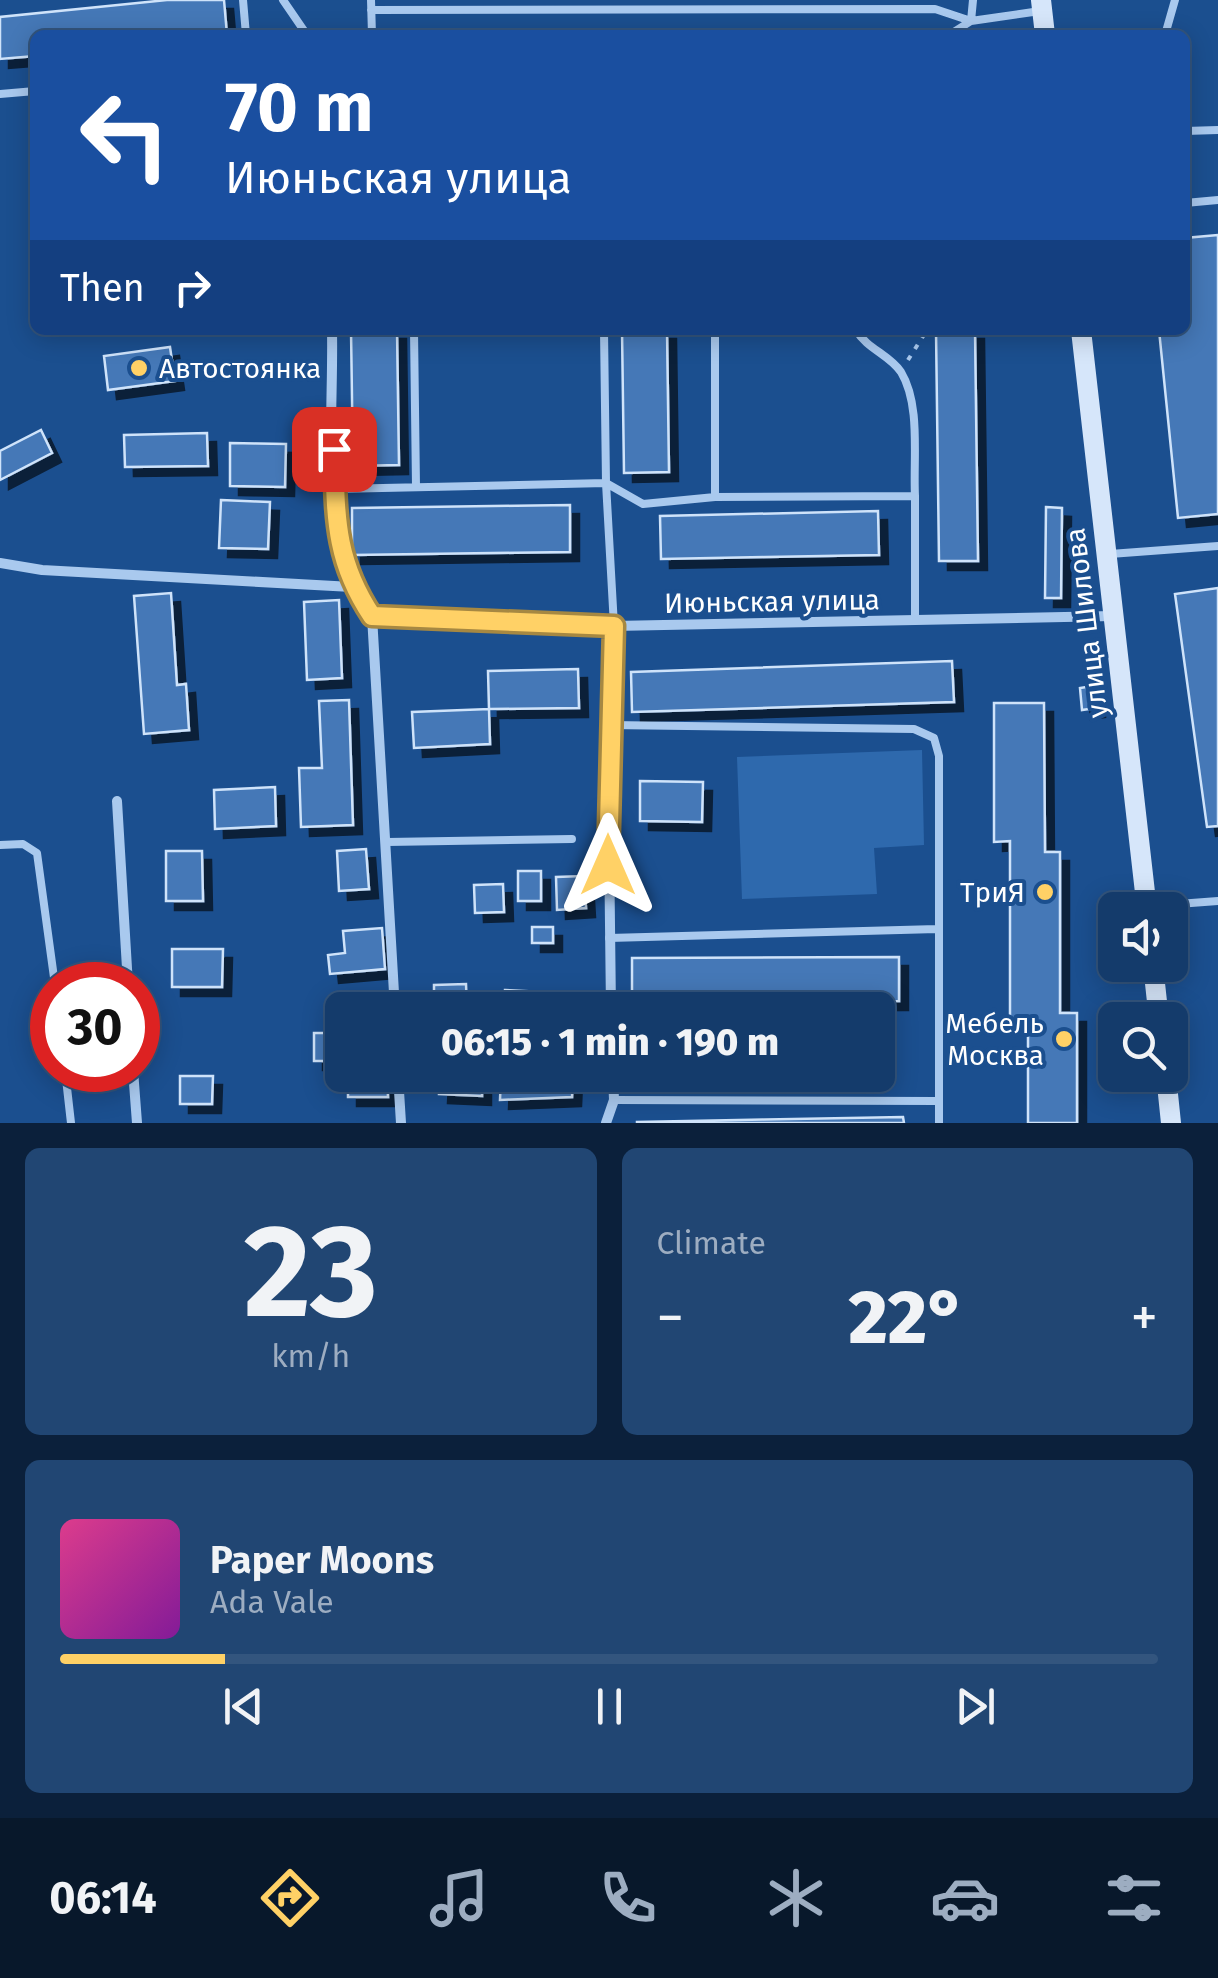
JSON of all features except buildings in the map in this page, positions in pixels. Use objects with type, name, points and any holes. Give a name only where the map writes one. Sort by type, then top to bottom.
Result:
[{"type":"main road","points":[[1040,4],[1044,30]]},
{"type":"main road","name":"улица Шилова","points":[[1082,335],[1144,892]]},
{"type":"main road","points":[[1168,1092],[1171,1123]]},
{"type":"street","points":[[332,335],[337,538],[352,586],[372,616],[394,992]]},
{"type":"street","points":[[0,564],[42,570],[352,586]]},
{"type":"street","name":"Июньская улица","points":[[372,616],[614,626],[1113,616]]},
{"type":"street","points":[[610,992],[609,725],[614,626]]},
{"type":"street","points":[[117,801],[127,962]]},
{"type":"street","points":[[134,1092],[136,1123]]},
{"type":"street","points":[[399,1092],[401,1123]]},
{"type":"street","points":[[606,1123],[614,1092]]},
{"type":"lane","points":[[244,0],[246,30]]},
{"type":"lane","points":[[283,0],[304,30]]},
{"type":"lane","points":[[371,0],[372,30]]},
{"type":"lane","points":[[971,21],[973,0]]},
{"type":"lane","points":[[1166,30],[1175,0]]},
{"type":"lane","points":[[957,30],[971,21],[1040,4]]},
{"type":"lane","points":[[371,10],[437,5],[764,5],[934,9],[971,21]]},
{"type":"lane","points":[[0,94],[30,91]]},
{"type":"lane","points":[[1190,131],[1218,130]]},
{"type":"lane","points":[[1190,203],[1218,200]]},
{"type":"lane","points":[[414,335],[416,487]]},
{"type":"lane","points":[[604,335],[606,483],[614,626]]},
{"type":"lane","points":[[715,335],[716,497]]},
{"type":"lane","points":[[859,335],[901,372],[910,393],[915,620]]},
{"type":"lane","points":[[336,489],[606,483],[643,504],[716,497],[915,496]]},
{"type":"lane","points":[[1106,555],[1218,546]]},
{"type":"lane","points":[[609,725],[914,729],[934,738],[939,756],[940,1123]]},
{"type":"lane","points":[[386,842],[572,840]]},
{"type":"lane","points":[[0,846],[23,844],[37,853],[52,962]]},
{"type":"lane","points":[[1188,904],[1218,901]]},
{"type":"lane","points":[[609,938],[937,929]]},
{"type":"lane","points":[[67,1092],[71,1123]]},
{"type":"lane","points":[[614,1100],[938,1101]]},
{"type":"path","points":[[901,372],[924,335]]},
{"type":"shaded area","points":[[922,750],[924,845],[874,848],[877,894],[742,899],[737,757]]},
{"type":"place","name":"Автостоянка","points":[[139,368]]},
{"type":"place","name":"ТриЯ","points":[[1045,892]]},
{"type":"place","name":"Мебель Москва","points":[[1064,1039]]},
{"type":"route","points":[[334,449],[337,538],[352,586],[372,616],[614,626],[608,865]]}]
